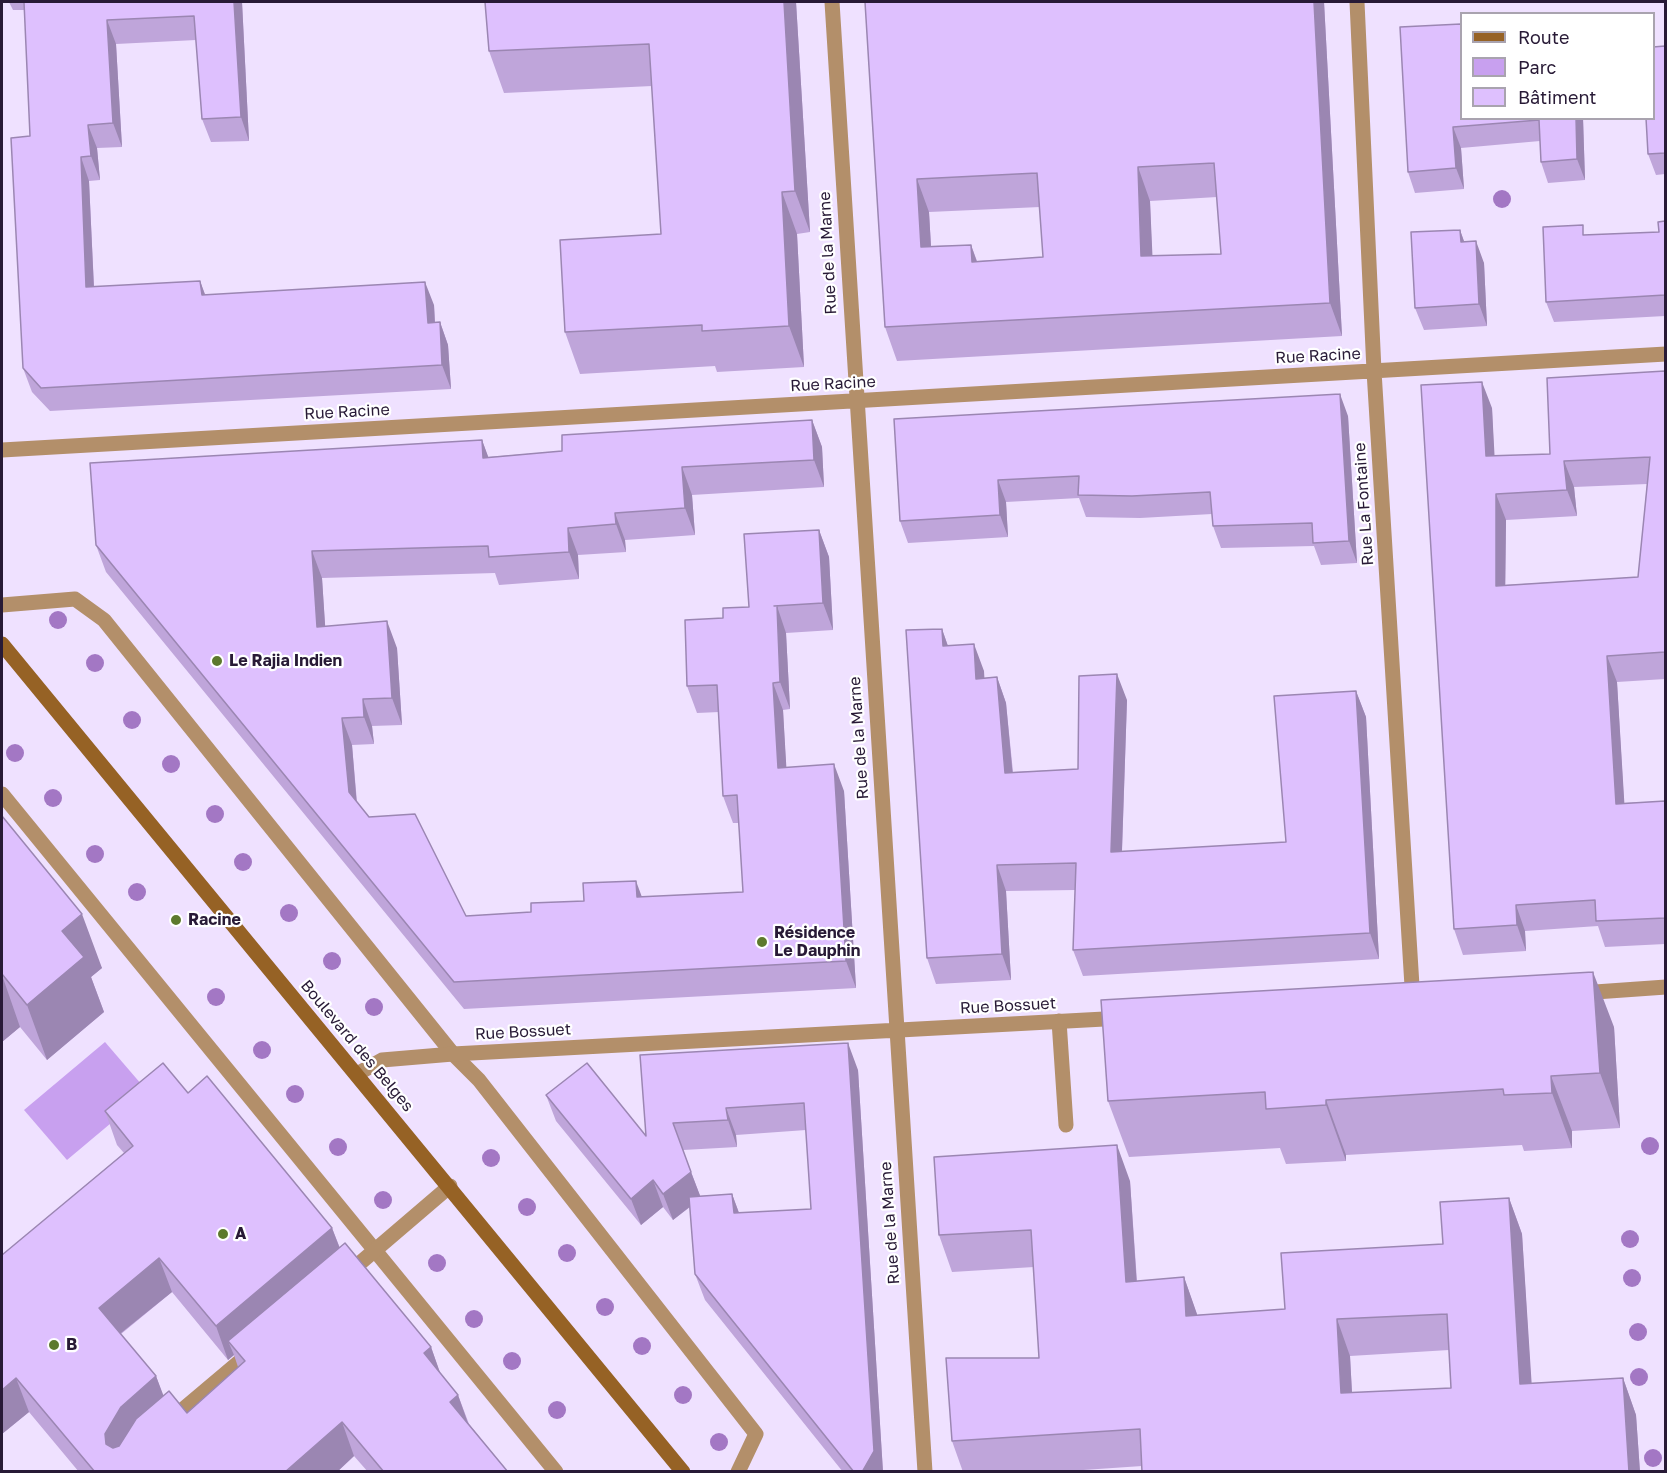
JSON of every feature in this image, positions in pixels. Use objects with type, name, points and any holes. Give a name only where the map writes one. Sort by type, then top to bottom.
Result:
[{"type":"main road","name":"Boulevard des Belges","points":[[2,644],[683,1472]]},
{"type":"street","name":"Rue de la Marne","points":[[832,2],[855,401],[925,1472]]},
{"type":"street","name":"Rue La Fontaine","points":[[1357,2],[1374,371],[1412,1004]]},
{"type":"street","name":"Rue Racine","points":[[2,450],[1665,354]]},
{"type":"street","points":[[2,605],[75,599],[104,620],[453,1054],[479,1080],[756,1434],[738,1472]]},
{"type":"street","points":[[2,794],[556,1472]]},
{"type":"street","points":[[1560,994],[1665,987]]},
{"type":"street","name":"Rue Bossuet","points":[[357,1074],[382,1060],[453,1054],[1142,1017]]},
{"type":"street","points":[[1059,1022],[1066,1125]]},
{"type":"street","points":[[337,1282],[450,1186]]},
{"type":"street","points":[[159,1430],[265,1341]]},
{"type":"green space","points":[[105,1042],[148,1092],[67,1160],[24,1110]]},
{"type":"building","points":[[24,2],[234,2],[241,117],[202,119],[194,16],[107,20],[113,123],[88,125],[91,156],[81,157],[86,287],[200,281],[202,295],[425,282],[428,323],[440,322],[442,365],[41,388],[23,368],[11,138],[30,136]]},
{"type":"building","points":[[485,2],[784,2],[795,191],[782,192],[789,326],[702,331],[702,325],[565,332],[560,240],[661,234],[649,44],[489,51]]},
{"type":"building","points":[[865,2],[1314,2],[1330,303],[885,327]],"holes":[[[1214,163],[1221,254],[1141,256],[1138,167]],[[1037,173],[1043,257],[972,262],[971,245],[921,247],[917,179]]]},
{"type":"building","points":[[1460,24],[1460,120],[1539,120],[1453,127],[1456,168],[1408,172],[1400,27]]},
{"type":"building","points":[[1665,46],[1665,153],[1648,154],[1646,120],[1655,120],[1655,47]]},
{"type":"building","points":[[1539,120],[1576,120],[1577,159],[1541,162]]},
{"type":"building","points":[[1665,221],[1665,295],[1546,302],[1543,227],[1583,225],[1583,235],[1659,232],[1658,222]]},
{"type":"building","points":[[1460,230],[1461,242],[1476,241],[1479,304],[1415,308],[1411,232]]},
{"type":"building","points":[[1665,371],[1665,652],[1607,656],[1616,804],[1665,801],[1665,918],[1596,921],[1595,900],[1516,905],[1517,925],[1454,929],[1421,385],[1482,382],[1486,456],[1550,454],[1547,378]],"holes":[[[1650,457],[1638,577],[1496,586],[1496,494],[1567,490],[1564,461]]]},
{"type":"building","points":[[1340,394],[1349,541],[1313,543],[1312,523],[1213,526],[1210,492],[1132,496],[1078,495],[1079,476],[998,480],[1000,515],[900,521],[894,419]]},
{"type":"building","points":[[812,420],[814,460],[682,467],[685,508],[615,513],[616,524],[568,528],[569,552],[489,557],[488,546],[312,551],[317,627],[387,621],[392,698],[363,699],[364,717],[342,718],[349,792],[369,817],[415,814],[466,916],[531,912],[531,903],[584,901],[583,883],[636,881],[637,897],[743,892],[737,795],[723,796],[717,685],[687,686],[685,620],[723,618],[723,608],[749,607],[744,534],[819,530],[823,603],[774,606],[777,606],[780,682],[773,683],[778,768],[834,764],[846,961],[454,982],[96,545],[90,463],[482,440],[483,458],[562,451],[562,435]]},
{"type":"building","points":[[942,629],[943,646],[974,644],[976,679],[997,677],[1005,773],[1078,769],[1079,676],[1117,674],[1111,852],[1286,842],[1274,696],[1356,691],[1370,933],[1073,950],[1076,863],[997,865],[1002,954],[927,958],[906,630]]},
{"type":"building","points":[[2,816],[82,914],[62,931],[84,957],[27,1005],[2,974]]},
{"type":"building","points":[[1593,972],[1600,1073],[1551,1076],[1552,1093],[1504,1095],[1503,1089],[1326,1100],[1326,1105],[1266,1109],[1265,1092],[1108,1101],[1101,1000]]},
{"type":"building","points":[[848,1043],[874,1451],[862,1472],[854,1472],[695,1274],[689,1197],[732,1194],[734,1213],[811,1209],[804,1103],[726,1108],[728,1120],[673,1123],[691,1172],[663,1194],[653,1180],[631,1199],[546,1095],[587,1063],[646,1136],[640,1055]]},
{"type":"building","points":[[163,1063],[188,1093],[207,1076],[332,1228],[216,1326],[159,1258],[99,1308],[156,1376],[121,1407],[105,1434],[106,1444],[113,1448],[119,1446],[136,1419],[169,1391],[187,1413],[245,1361],[228,1341],[345,1243],[431,1347],[424,1353],[458,1395],[450,1402],[508,1472],[384,1472],[342,1422],[285,1472],[95,1472],[16,1378],[2,1390],[2,1255],[133,1146],[105,1111]]},
{"type":"building","points":[[1117,1145],[1126,1282],[1184,1277],[1186,1316],[1285,1309],[1281,1253],[1443,1244],[1440,1202],[1509,1198],[1520,1384],[1623,1378],[1629,1472],[1142,1472],[1140,1429],[952,1441],[946,1358],[1039,1358],[1031,1230],[939,1235],[934,1157]],"holes":[[[1447,1314],[1451,1388],[1341,1393],[1337,1319]]]},
{"type":"place","name":"Le Rajia Indien","points":[[217,661]]},
{"type":"place","name":"Racine","points":[[176,920]]},
{"type":"place","name":"Résidence Le Dauphin","points":[[762,942]]},
{"type":"place","name":"A","points":[[223,1234]]},
{"type":"place","name":"B","points":[[54,1345]]}]
